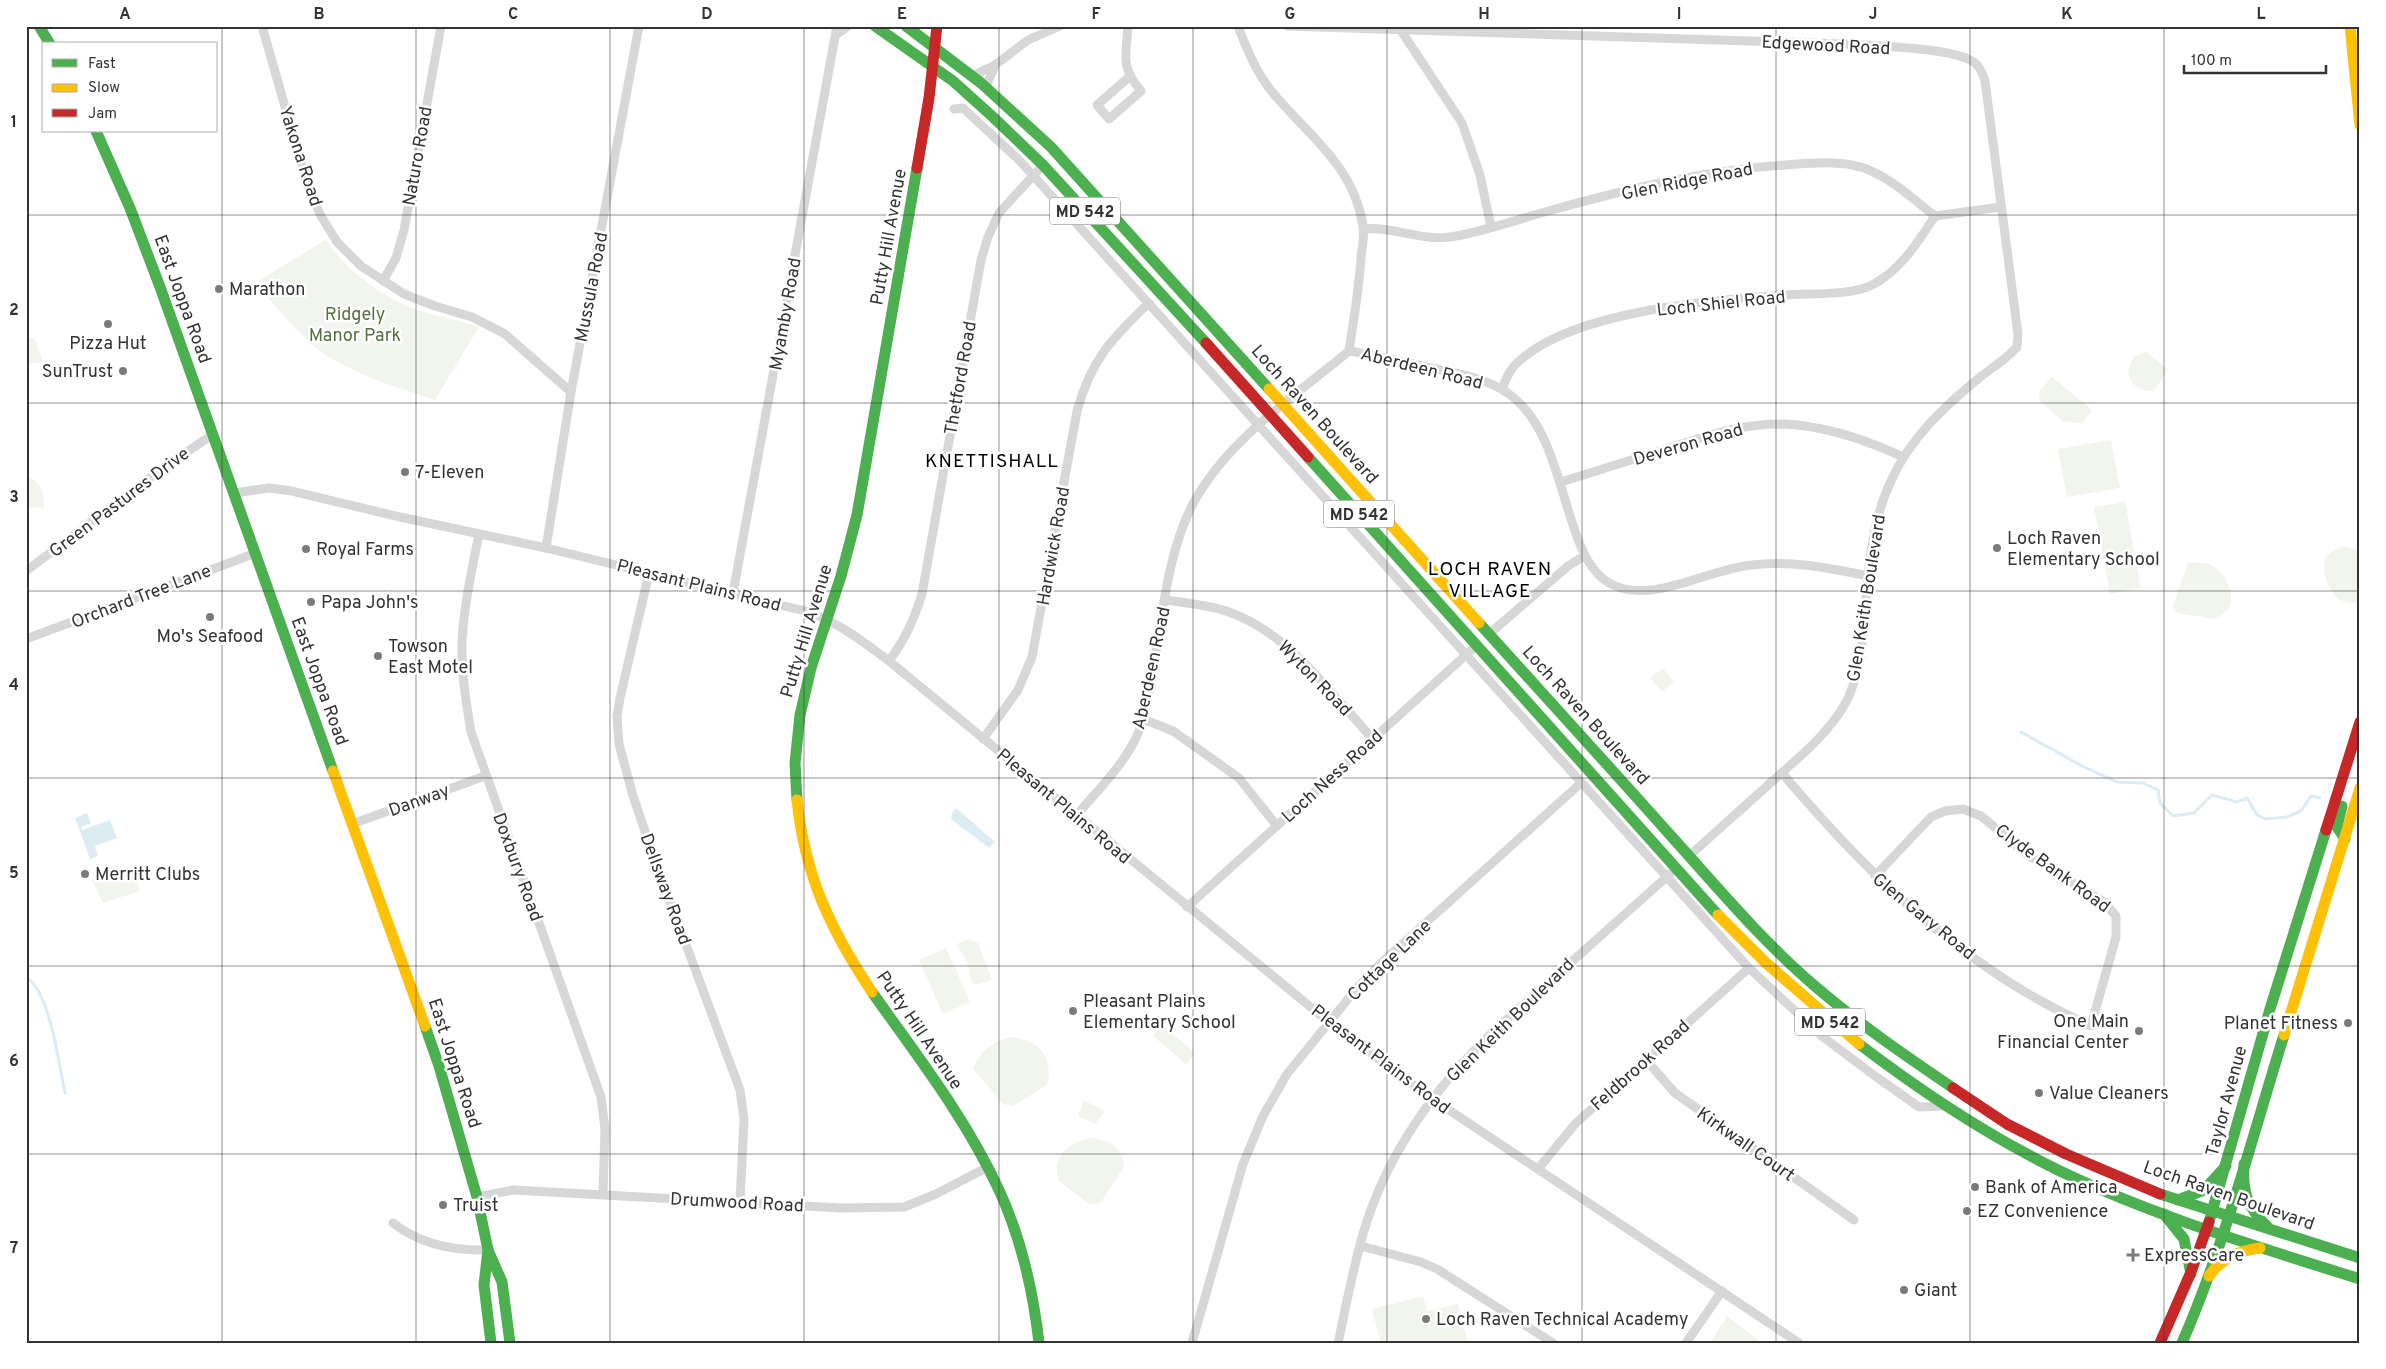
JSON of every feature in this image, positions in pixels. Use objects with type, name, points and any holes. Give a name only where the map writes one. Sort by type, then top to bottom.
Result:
[{"type":"main road","points":[[39,26],[49,42]]},
{"type":"main road","name":"Loch Raven Boulevard","points":[[874,26],[934,66],[993,116],[1043,165],[1749,948],[1814,1009],[1879,1061],[1945,1106],[2009,1145],[2053,1167],[2116,1196],[2164,1214],[2360,1279]]},
{"type":"main road","name":"Loch Raven Boulevard","points":[[906,26],[986,87],[1051,147],[1690,856],[1776,949],[1815,986],[1908,1058],[1968,1100],[2036,1140],[2159,1194],[2360,1258]]},
{"type":"main road","name":"Putty Hill Avenue","points":[[937,26],[934,66],[857,515],[842,574],[826,619],[803,697],[795,761],[798,819],[814,882],[827,917],[846,952],[967,1130],[988,1167],[1012,1218],[1024,1254],[1032,1289],[1039,1343]]},
{"type":"main road","points":[[2350,26],[2360,125]]},
{"type":"main road","name":"East Joppa Road","points":[[96,132],[138,228],[439,1066],[477,1197],[488,1250],[502,1282],[510,1343]]},
{"type":"main road","points":[[1477,645],[1489,634]]},
{"type":"main road","name":"Taylor Avenue","points":[[2160,1343],[2191,1274],[2212,1211],[2274,993],[2360,722]]},
{"type":"main road","points":[[2345,839],[2340,833],[2338,821],[2348,787],[2346,765]]},
{"type":"main road","name":"Taylor Avenue","points":[[2182,1343],[2209,1276],[2360,788]]},
{"type":"main road","points":[[1676,867],[1690,856]]},
{"type":"main road","points":[[2244,1164],[2244,1188],[2248,1207],[2269,1228]]},
{"type":"main road","points":[[2178,1200],[2204,1190],[2226,1166]]},
{"type":"main road","points":[[2164,1214],[2184,1239],[2191,1274]]},
{"type":"main road","points":[[2209,1276],[2216,1265],[2232,1253],[2265,1248]]},
{"type":"main road","name":"East Joppa Road","points":[[488,1250],[484,1285],[491,1343]]},
{"type":"street","name":"Yakona Road","points":[[262,26],[307,184],[321,216],[337,242],[348,254],[382,281],[414,298],[472,317],[505,334],[572,392]]},
{"type":"street","name":"Naturo Road","points":[[382,281],[396,258],[404,230],[440,26]]},
{"type":"street","name":"Mussula Road","points":[[546,548],[572,392],[639,26]]},
{"type":"street","name":"Myamby Road","points":[[733,594],[837,30],[848,26]]},
{"type":"street","points":[[972,76],[995,65],[1028,40],[1060,26]]},
{"type":"street","points":[[1128,26],[1125,64],[1129,77],[1141,91],[1109,119],[1097,105],[1129,77]]},
{"type":"street","points":[[1238,26],[1254,63],[1272,92],[1324,146],[1336,162],[1360,209],[1364,228],[1359,286],[1349,351]]},
{"type":"street","name":"Edgewood Road","points":[[1287,26],[1399,28],[1844,44],[1914,49],[1957,56],[1976,64],[1983,75],[2001,207]]},
{"type":"street","points":[[1399,28],[1462,123],[1480,175],[1491,227]]},
{"type":"street","points":[[986,87],[995,65]]},
{"type":"street","points":[[954,109],[963,108],[1033,175],[1749,968],[1823,1037],[1882,1082],[1919,1107],[1945,1106]]},
{"type":"street","name":"Glen Ridge Road","points":[[1364,228],[1375,227],[1424,236],[1448,237],[1554,209],[1710,174],[1797,164],[1827,163],[1862,168],[1881,176],[1936,216]]},
{"type":"street","name":"Thetford Road","points":[[888,661],[906,638],[915,618],[922,594],[981,260],[988,236],[999,212],[1043,165]]},
{"type":"street","points":[[1936,216],[2001,207]]},
{"type":"street","name":"Glen Keith Boulevard","points":[[1690,856],[1823,736],[1849,696],[1860,653],[1868,576],[1879,512],[1903,456],[1919,435],[1957,396],[2017,347],[2018,334],[2001,207]]},
{"type":"street","name":"Loch Shiel Road","points":[[1502,390],[1508,374],[1514,366],[1535,349],[1559,336],[1608,319],[1657,309],[1766,296],[1845,291],[1870,286],[1883,279],[1897,266],[1913,249],[1936,216]]},
{"type":"street","name":"Hardwick Road","points":[[983,738],[1018,690],[1032,656],[1077,411],[1088,376],[1106,347],[1149,303]]},
{"type":"street","name":"Aberdeen Road","points":[[1076,816],[1125,755],[1133,743],[1143,719],[1180,534],[1195,501],[1225,458],[1259,425],[1349,351],[1465,376],[1502,390],[1519,404],[1538,427],[1550,451],[1584,556],[1600,577],[1610,584],[1632,591],[1653,590],[1751,565],[1793,564],[1868,576]]},
{"type":"street","name":"Deveron Road","points":[[1561,482],[1710,435],[1748,426],[1795,425],[1816,428],[1871,442],[1903,456]]},
{"type":"street","name":"Green Pastures Drive","points":[[26,571],[147,480],[213,434]]},
{"type":"street","name":"Pleasant Plains Road","points":[[234,493],[278,488],[546,548],[805,611],[826,619],[856,637],[888,661],[1329,1022],[1431,1098],[1799,1343]]},
{"type":"street","name":"Doxbury Road","points":[[479,534],[466,599],[462,642],[464,681],[471,732],[601,1096],[605,1129],[603,1194]]},
{"type":"street","name":"Orchard Tree Lane","points":[[26,640],[256,553]]},
{"type":"street","points":[[1489,634],[1568,566],[1584,556]]},
{"type":"street","name":"Dellsway Road","points":[[649,573],[620,698],[617,732],[633,796],[659,872],[740,1090],[744,1119],[740,1202]]},
{"type":"street","name":"Wyton Road","points":[[1166,600],[1227,611],[1271,633],[1297,656],[1373,739]]},
{"type":"street","name":"Loch Ness Road","points":[[1188,907],[1477,645]]},
{"type":"street","points":[[1143,719],[1174,731],[1239,778],[1277,826]]},
{"type":"street","name":"Glen Gary Road","points":[[1782,774],[1833,834],[1905,905],[1972,957],[2026,992],[2091,1026]]},
{"type":"street","name":"Danway","points":[[352,824],[486,776]]},
{"type":"street","name":"Cottage Lane","points":[[1192,1343],[1252,1140],[1287,1074],[1380,964],[1581,783]]},
{"type":"street","name":"Clyde Bank Road","points":[[1874,876],[1931,816],[1945,811],[1963,809],[1981,816],[2030,856],[2104,902],[2116,916],[2116,937],[2091,1026]]},
{"type":"street","name":"Glen Keith Boulevard","points":[[1338,1343],[1369,1216],[1389,1167],[1431,1098],[1470,1053],[1488,1036],[1676,867]]},
{"type":"street","name":"Feldbrook Road","points":[[1538,1168],[1576,1123],[1749,968]]},
{"type":"street","name":"Kirkwall Court","points":[[1646,1060],[1675,1093],[1854,1220]]},
{"type":"street","name":"Drumwood Road","points":[[477,1197],[513,1190],[841,1208],[904,1207],[928,1198],[988,1167]]},
{"type":"street","points":[[394,1223],[413,1236],[434,1243],[469,1250],[488,1250]]},
{"type":"street","points":[[1361,1246],[1421,1262],[1437,1269],[1553,1343]]},
{"type":"street","points":[[1686,1343],[1722,1291]]},
{"type":"green space","name":"Ridgely Manor Park","points":[[326,240],[357,274],[395,300],[424,312],[479,327],[435,400],[371,378],[323,353],[293,326],[257,285],[263,278]]},
{"type":"green space","points":[[34,337],[43,362],[26,364],[26,341]]},
{"type":"green space","points":[[2146,352],[2168,369],[2154,391],[2136,387],[2128,371],[2133,357]]},
{"type":"green space","points":[[2052,377],[2092,410],[2082,423],[2064,422],[2040,401],[2039,391]]},
{"type":"green space","points":[[2111,440],[2120,488],[2067,497],[2058,449]]},
{"type":"green space","points":[[26,477],[36,481],[39,485],[43,493],[44,508],[26,507]]},
{"type":"green space","points":[[2125,502],[2141,588],[2110,594],[2094,507]]},
{"type":"green space","points":[[2343,546],[2360,550],[2360,604],[2340,600],[2336,597],[2325,577],[2324,566],[2326,558]]},
{"type":"green space","points":[[2188,563],[2211,565],[2219,571],[2229,586],[2230,605],[2214,619],[2177,613],[2173,606]]},
{"type":"green space","points":[[1663,668],[1674,682],[1662,692],[1650,678]]},
{"type":"green space","points":[[132,866],[140,891],[103,903],[92,880]]},
{"type":"green space","points":[[968,939],[978,943],[992,980],[974,985],[969,975],[968,964],[957,944]]},
{"type":"green space","points":[[946,948],[970,1002],[943,1014],[919,960]]},
{"type":"green space","points":[[1162,1025],[1195,1053],[1186,1064],[1153,1036]]},
{"type":"green space","points":[[1011,1037],[1037,1046],[1046,1058],[1049,1075],[1047,1085],[1013,1106],[1003,1104],[973,1069],[979,1057],[987,1048]]},
{"type":"green space","points":[[1084,1100],[1105,1111],[1095,1124],[1078,1116]]},
{"type":"green space","points":[[1091,1138],[1110,1143],[1118,1149],[1124,1167],[1101,1202],[1090,1205],[1059,1181],[1057,1164],[1059,1157],[1069,1147]]},
{"type":"green space","points":[[1423,1296],[1427,1311],[1458,1304],[1468,1343],[1381,1343],[1372,1309]]},
{"type":"green space","points":[[1727,1316],[1762,1343],[1710,1343]]},
{"type":"shaded area","points":[[956,808],[995,842],[989,848],[951,819],[952,813]]},
{"type":"shaded area","points":[[87,813],[91,823],[81,827],[82,830],[110,820],[117,838],[95,846],[98,856],[90,859],[75,818]]},
{"type":"waterway","points":[[2021,732],[2082,766],[2117,782],[2143,783],[2158,790],[2160,803],[2173,816],[2194,813],[2212,795],[2237,802],[2247,798],[2257,815],[2265,819],[2287,817],[2301,811],[2311,796],[2320,798]]},
{"type":"waterway","points":[[26,977],[34,985],[47,1012],[65,1093]]},
{"type":"traffic: fast","points":[[39,26],[49,42]]},
{"type":"traffic: fast","points":[[875,26],[953,81],[993,117],[1043,165],[1206,343]]},
{"type":"traffic: fast","points":[[906,26],[981,83],[1051,147],[1269,389]]},
{"type":"traffic: fast","points":[[96,132],[130,208],[160,287],[333,771]]},
{"type":"traffic: fast","points":[[797,800],[795,763],[800,715],[811,668],[841,576],[857,515],[917,168]]},
{"type":"traffic: fast","points":[[1308,457],[1718,915]]},
{"type":"traffic: fast","points":[[1479,623],[1724,895],[1796,970],[1849,1014],[1953,1088]]},
{"type":"traffic: fast","points":[[2342,806],[2337,827],[2345,839]]},
{"type":"traffic: fast","points":[[2209,1222],[2270,1009],[2326,830]]},
{"type":"traffic: fast","points":[[872,992],[956,1113],[986,1163],[999,1190],[1014,1227],[1025,1265],[1039,1343]]},
{"type":"traffic: fast","points":[[425,1026],[439,1066],[477,1197],[488,1250],[502,1282],[510,1343]]},
{"type":"traffic: fast","points":[[2182,1343],[2212,1268],[2225,1229],[2284,1035]]},
{"type":"traffic: fast","points":[[1859,1044],[1907,1079],[1981,1128],[2033,1157],[2096,1188],[2170,1217],[2360,1279]]},
{"type":"traffic: fast","points":[[2244,1164],[2244,1182],[2247,1198],[2250,1205],[2267,1226]]},
{"type":"traffic: fast","points":[[2178,1200],[2204,1190],[2226,1166]]},
{"type":"traffic: fast","points":[[2160,1194],[2360,1258]]},
{"type":"traffic: fast","points":[[2164,1214],[2184,1239],[2191,1274]]},
{"type":"traffic: fast","points":[[488,1250],[484,1285],[491,1343]]},
{"type":"traffic: slow","points":[[2350,26],[2360,125]]},
{"type":"traffic: slow","points":[[1269,389],[1479,623]]},
{"type":"traffic: slow","points":[[333,771],[425,1026]]},
{"type":"traffic: slow","points":[[2284,1035],[2360,788]]},
{"type":"traffic: slow","points":[[797,800],[806,853],[813,878],[832,924],[872,992]]},
{"type":"traffic: slow","points":[[1718,915],[1765,962],[1859,1044]]},
{"type":"traffic: slow","points":[[2209,1276],[2219,1264],[2231,1256],[2260,1248]]},
{"type":"traffic: jam","points":[[917,168],[929,98],[937,26]]},
{"type":"traffic: jam","points":[[1206,343],[1308,457]]},
{"type":"traffic: jam","points":[[2326,830],[2360,722]]},
{"type":"traffic: jam","points":[[1953,1088],[2007,1124],[2066,1154],[2160,1194]]},
{"type":"traffic: jam","points":[[2160,1343],[2191,1272],[2209,1222]]},
{"type":"place","name":"Marathon","points":[[219,289]]},
{"type":"place","name":"Pizza Hut","points":[[108,324]]},
{"type":"place","name":"SunTrust","points":[[123,371]]},
{"type":"place","name":"7-Eleven","points":[[405,472]]},
{"type":"place","name":"Loch Raven Elementary School","points":[[1997,548]]},
{"type":"place","name":"Royal Farms","points":[[306,549]]},
{"type":"place","name":"Papa John's","points":[[311,602]]},
{"type":"place","name":"Mo's Seafood","points":[[210,617]]},
{"type":"place","name":"Towson East Motel","points":[[378,656]]},
{"type":"place","name":"Merritt Clubs","points":[[85,874]]},
{"type":"place","name":"Pleasant Plains Elementary School","points":[[1073,1011]]},
{"type":"place","name":"Planet Fitness","points":[[2348,1023]]},
{"type":"place","name":"One Main Financial Center","points":[[2139,1031]]},
{"type":"place","name":"Value Cleaners","points":[[2039,1093]]},
{"type":"place","name":"Bank of America","points":[[1975,1187]]},
{"type":"place","name":"Truist","points":[[443,1205]]},
{"type":"place","name":"EZ Convenience","points":[[1967,1211]]},
{"type":"place","name":"ExpressCare","points":[[2133,1255]]},
{"type":"place","name":"Giant","points":[[1904,1290]]},
{"type":"place","name":"Loch Raven Technical Academy","points":[[1426,1319]]},
{"type":"district","name":"KNETTISHALL","points":[[992,460]]},
{"type":"district","name":"LOCH RAVEN VILLAGE","points":[[1490,579]]}]
